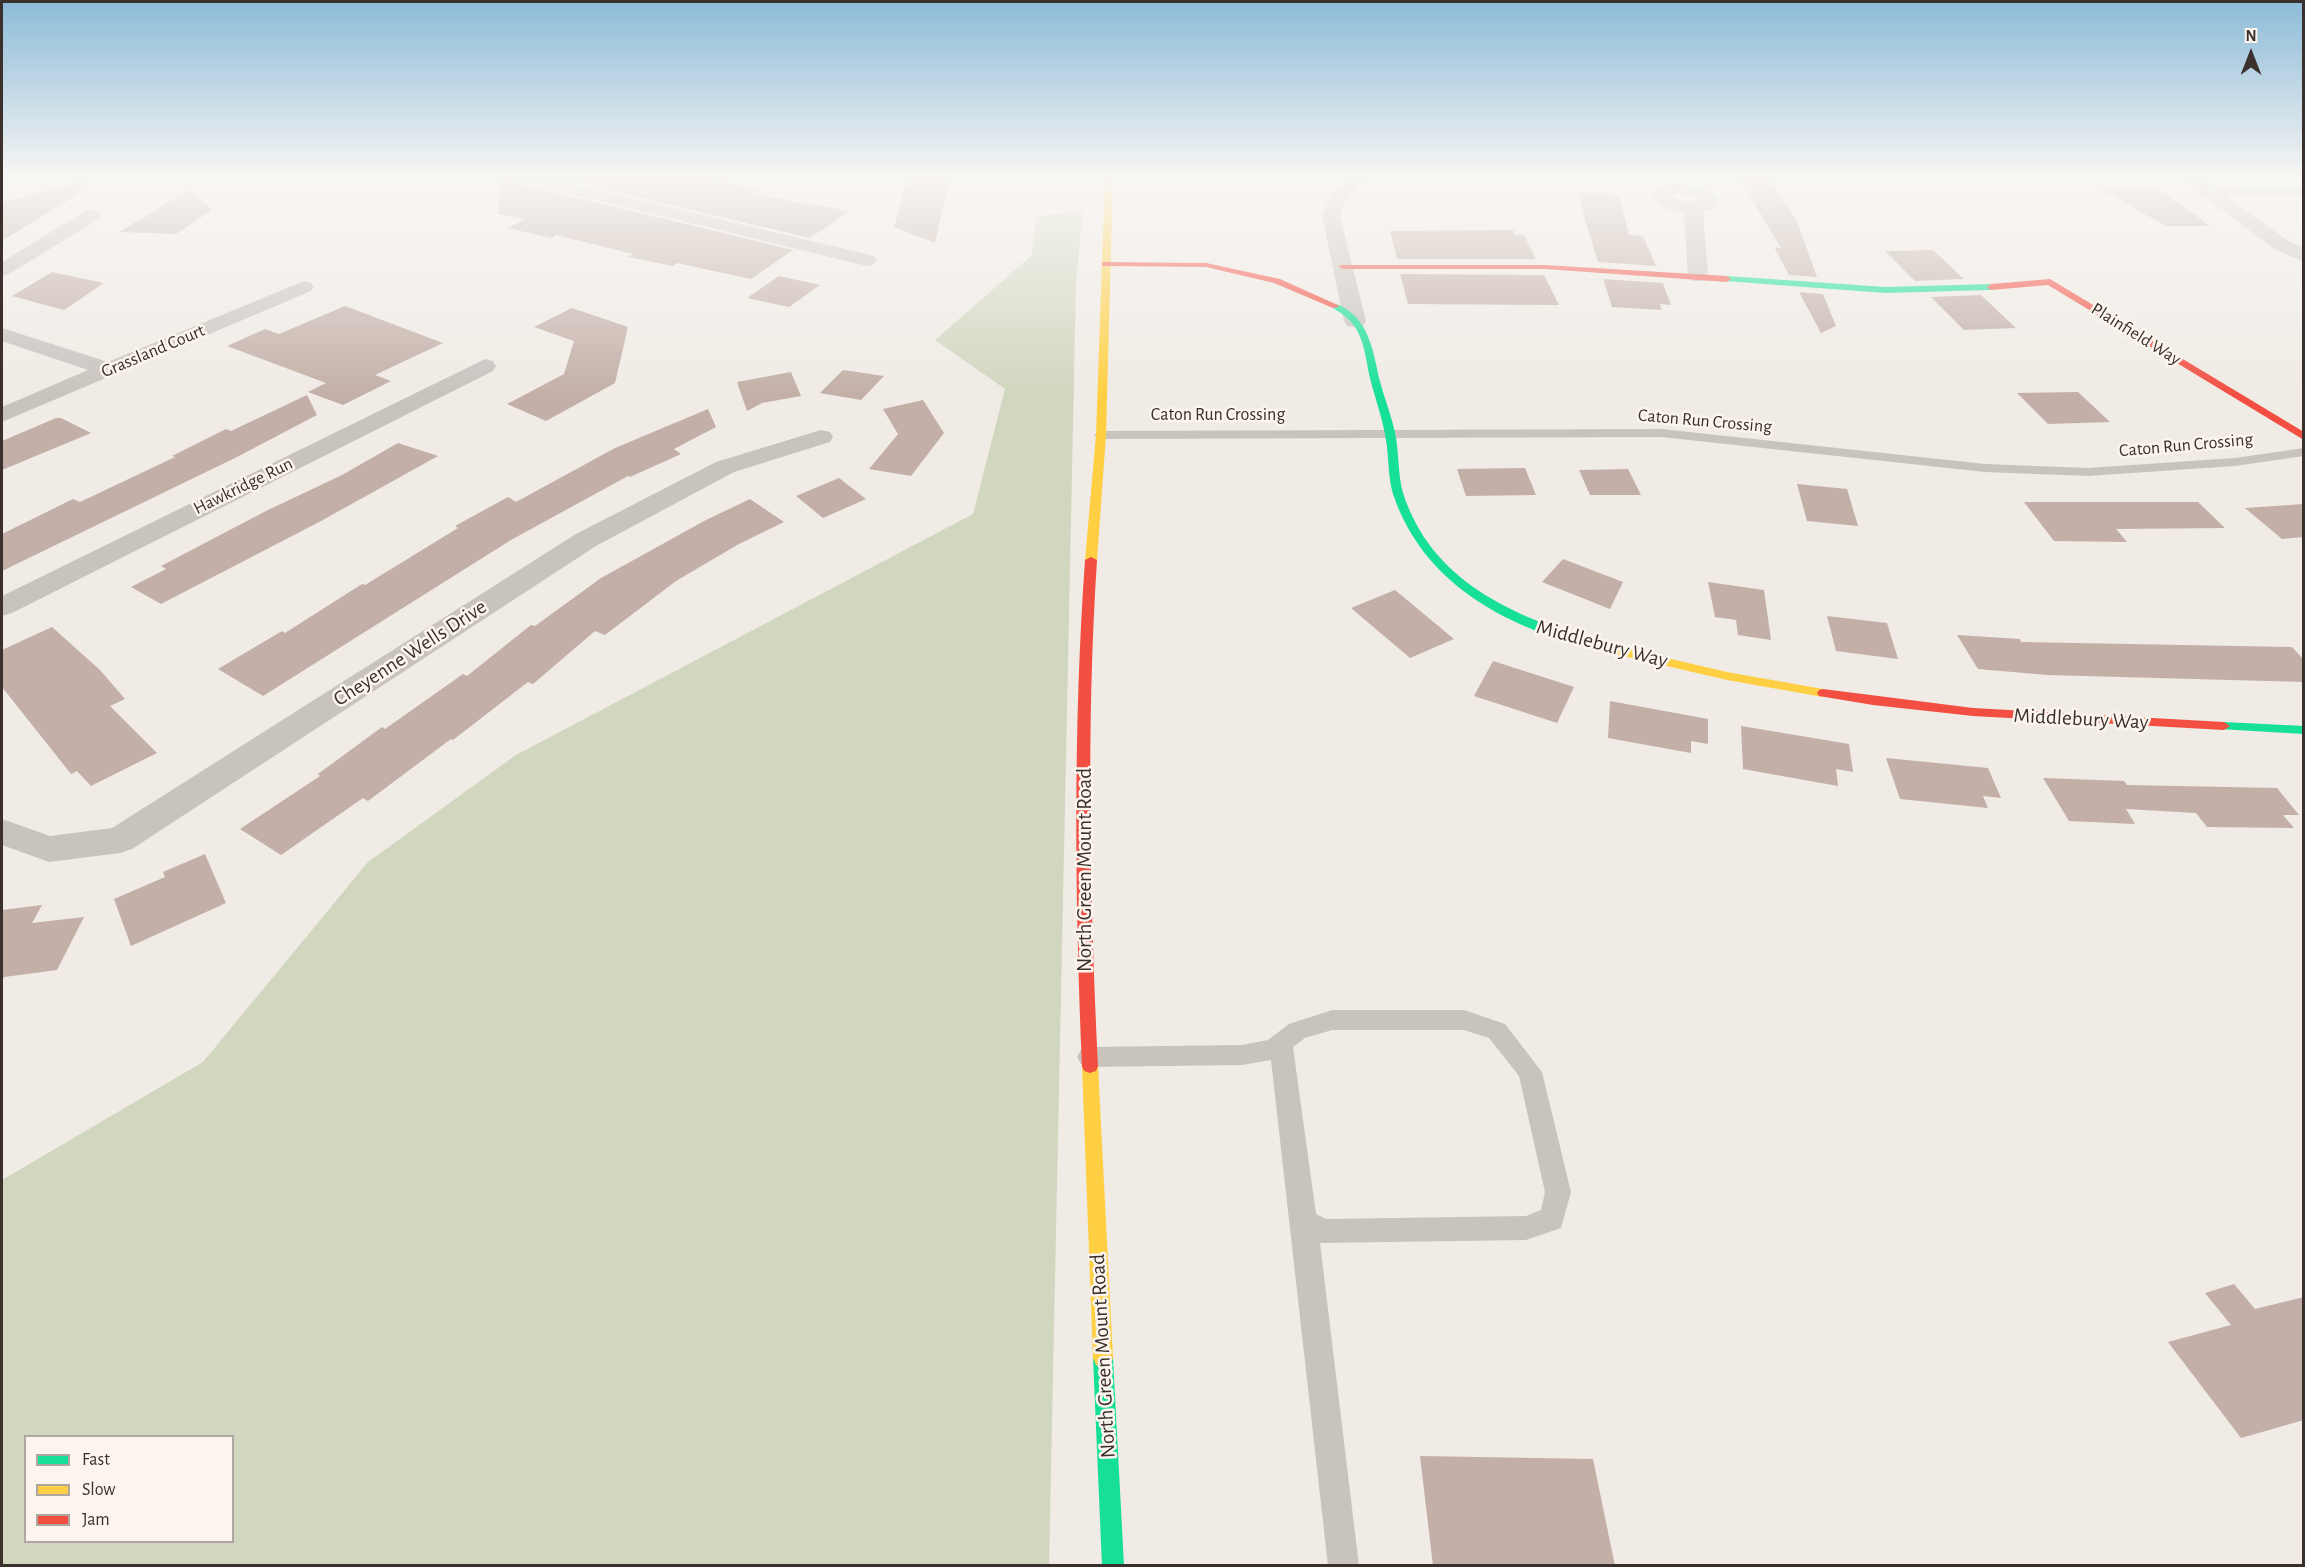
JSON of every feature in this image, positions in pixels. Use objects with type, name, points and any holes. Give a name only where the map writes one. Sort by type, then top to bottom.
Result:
[{"type":"street","points":[[2,270],[36,249]]},
{"type":"street","points":[[823,249],[867,260]]},
{"type":"street","name":"North Green Mount Road","points":[[1106,249],[1101,435],[1086,622],[1084,812],[1089,1057],[1113,1566]]},
{"type":"street","points":[[1339,249],[1355,321]]},
{"type":"street","points":[[1696,249],[1698,277]]},
{"type":"street","points":[[2290,249],[2304,256]]},
{"type":"street","points":[[1105,264],[1206,265],[1249,273],[1277,281],[1335,305],[1355,321]]},
{"type":"street","name":"Plainfield Way","points":[[1343,267],[1545,267],[1886,290],[1988,287],[2050,282],[2304,437]]},
{"type":"street","name":"Grassland Court","points":[[2,416],[304,287]]},
{"type":"street","name":"Middlebury Way","points":[[1355,321],[1364,340],[1390,433],[1398,491],[1409,523],[1428,553],[1456,581],[1491,606],[1536,627],[1592,645],[1727,676],[1870,702],[2007,716],[2304,730]]},
{"type":"street","points":[[2,334],[109,369]]},
{"type":"street","name":"Hawkridge Run","points":[[2,607],[485,366]]},
{"type":"street","name":"Cheyenne Wells Drive","points":[[2,832],[49,849],[120,840],[586,540],[725,467],[821,437]]},
{"type":"lane","name":"Caton Run Crossing","points":[[1101,435],[1661,433],[1985,468],[2088,472],[2235,462],[2304,452]]},
{"type":"lane","points":[[1089,1057],[1242,1055],[1274,1049],[1298,1031],[1332,1020],[1464,1020],[1497,1031],[1530,1072],[1558,1192],[1552,1219],[1526,1228],[1323,1232],[1304,1221]]},
{"type":"lane","points":[[1281,1043],[1344,1566]]},
{"type":"green space","points":[[1032,249],[1079,249],[1076,281],[1049,1565],[2,1565],[2,1180],[203,1062],[368,862],[516,755],[973,514],[1005,389],[935,340],[1031,256]]},
{"type":"building","points":[[613,249],[793,250],[751,279],[677,263],[673,266],[628,257],[633,254]]},
{"type":"building","points":[[1395,249],[1531,249],[1536,259],[1397,259]]},
{"type":"building","points":[[1594,249],[1649,249],[1656,266],[1598,262]]},
{"type":"building","points":[[1775,249],[1807,249],[1817,277],[1789,275]]},
{"type":"building","points":[[1933,250],[1964,279],[1915,281],[1885,251]]},
{"type":"building","points":[[52,272],[104,283],[64,310],[12,296]]},
{"type":"building","points":[[1400,274],[1544,275],[1559,305],[1408,304]]},
{"type":"building","points":[[779,276],[820,285],[789,307],[747,298]]},
{"type":"building","points":[[1603,279],[1663,283],[1671,305],[1660,304],[1662,310],[1612,307]]},
{"type":"building","points":[[1799,292],[1823,294],[1836,326],[1821,333]]},
{"type":"building","points":[[1981,295],[2016,328],[1964,330],[1931,297]]},
{"type":"building","points":[[345,306],[443,343],[375,375],[391,381],[343,405],[308,392],[326,383],[227,346],[265,329],[279,334]]},
{"type":"building","points":[[572,308],[628,327],[615,383],[546,421],[507,404],[564,374],[574,341],[534,327]]},
{"type":"building","points":[[843,370],[884,376],[861,400],[820,393]]},
{"type":"building","points":[[791,372],[801,396],[762,403],[747,411],[737,382]]},
{"type":"building","points":[[2078,392],[2110,422],[2048,424],[2017,393]]},
{"type":"building","points":[[307,395],[317,415],[237,457],[2,571],[2,534],[73,499],[80,502],[175,457],[172,456],[226,429],[231,431]]},
{"type":"building","points":[[923,400],[944,433],[911,476],[869,469],[898,434],[883,409]]},
{"type":"building","points":[[708,409],[716,427],[674,449],[681,454],[628,476],[511,540],[263,696],[218,669],[282,631],[285,633],[362,584],[365,585],[458,528],[455,526],[508,497],[516,502],[615,448]]},
{"type":"building","points":[[56,418],[61,418],[91,433],[2,470],[2,441]]},
{"type":"building","points":[[398,443],[438,456],[321,521],[161,604],[131,587],[166,569],[161,566],[266,511],[342,475]]},
{"type":"building","points":[[1525,468],[1536,495],[1466,496],[1457,469]]},
{"type":"building","points":[[1628,469],[1641,495],[1590,495],[1579,470]]},
{"type":"building","points":[[839,478],[866,499],[823,518],[796,496]]},
{"type":"building","points":[[1797,484],[1847,489],[1858,526],[1807,521]]},
{"type":"building","points":[[750,499],[784,522],[739,544],[676,581],[605,635],[595,631],[533,684],[528,682],[368,801],[363,798],[281,855],[240,829],[320,776],[318,774],[382,727],[385,729],[463,674],[467,676],[531,625],[535,626],[601,578],[706,520]]},
{"type":"building","points":[[2024,502],[2198,502],[2225,528],[2116,529],[2127,542],[2054,541]]},
{"type":"building","points":[[2304,504],[2304,537],[2282,539],[2245,508]]},
{"type":"building","points":[[1563,559],[1623,582],[1610,609],[1542,582]]},
{"type":"building","points":[[1708,582],[1764,590],[1771,640],[1738,635],[1736,620],[1715,617]]},
{"type":"building","points":[[1395,590],[1454,639],[1410,658],[1351,608]]},
{"type":"building","points":[[1827,616],[1887,623],[1898,659],[1836,651]]},
{"type":"building","points":[[52,627],[100,670],[125,699],[110,706],[157,753],[91,786],[77,771],[71,774],[2,687],[2,650]]},
{"type":"building","points":[[1957,635],[2020,639],[2021,642],[2292,647],[2304,660],[2304,682],[2047,675],[1978,669]]},
{"type":"building","points":[[1493,661],[1574,687],[1557,723],[1474,696]]},
{"type":"building","points":[[1610,701],[1708,719],[1708,744],[1691,741],[1691,753],[1608,738]]},
{"type":"building","points":[[1741,726],[1849,744],[1853,772],[1836,769],[1838,786],[1743,769]]},
{"type":"building","points":[[1886,758],[1988,768],[2001,798],[1983,796],[1988,808],[1900,799]]},
{"type":"building","points":[[2043,778],[2124,781],[2127,785],[2277,788],[2299,815],[2283,815],[2294,828],[2207,827],[2196,813],[2126,809],[2135,824],[2069,821]]},
{"type":"building","points":[[205,854],[226,903],[131,946],[114,899],[165,877],[163,872]]},
{"type":"building","points":[[42,905],[32,923],[84,917],[57,970],[4,977],[2,981],[2,910]]},
{"type":"building","points":[[2234,1284],[2255,1309],[2304,1297],[2304,1420],[2241,1438],[2168,1342],[2231,1325],[2205,1293]]},
{"type":"building","points":[[1420,1456],[1593,1459],[1615,1566],[1433,1566]]},
{"type":"traffic: fast","points":[[1727,279],[1886,290],[1991,287]]},
{"type":"traffic: fast","points":[[1336,306],[1354,320],[1365,341],[1390,433],[1398,492],[1410,524],[1427,551],[1448,574],[1472,593],[1528,622],[1589,644]]},
{"type":"traffic: fast","points":[[2224,726],[2304,730]]},
{"type":"traffic: fast","points":[[1103,1358],[1113,1566]]},
{"type":"traffic: slow","points":[[1091,560],[1101,435],[1107,249]]},
{"type":"traffic: slow","points":[[1589,644],[1727,676],[1823,693]]},
{"type":"traffic: slow","points":[[1090,1066],[1103,1358]]},
{"type":"traffic: jam","points":[[1105,264],[1206,265],[1277,281],[1336,306]]},
{"type":"traffic: jam","points":[[1343,267],[1545,267],[1727,279]]},
{"type":"traffic: jam","points":[[1991,287],[2050,282],[2304,437]]},
{"type":"traffic: jam","points":[[1090,1066],[1084,833],[1086,658],[1091,560]]},
{"type":"traffic: jam","points":[[1823,693],[1973,712],[2224,726]]}]
